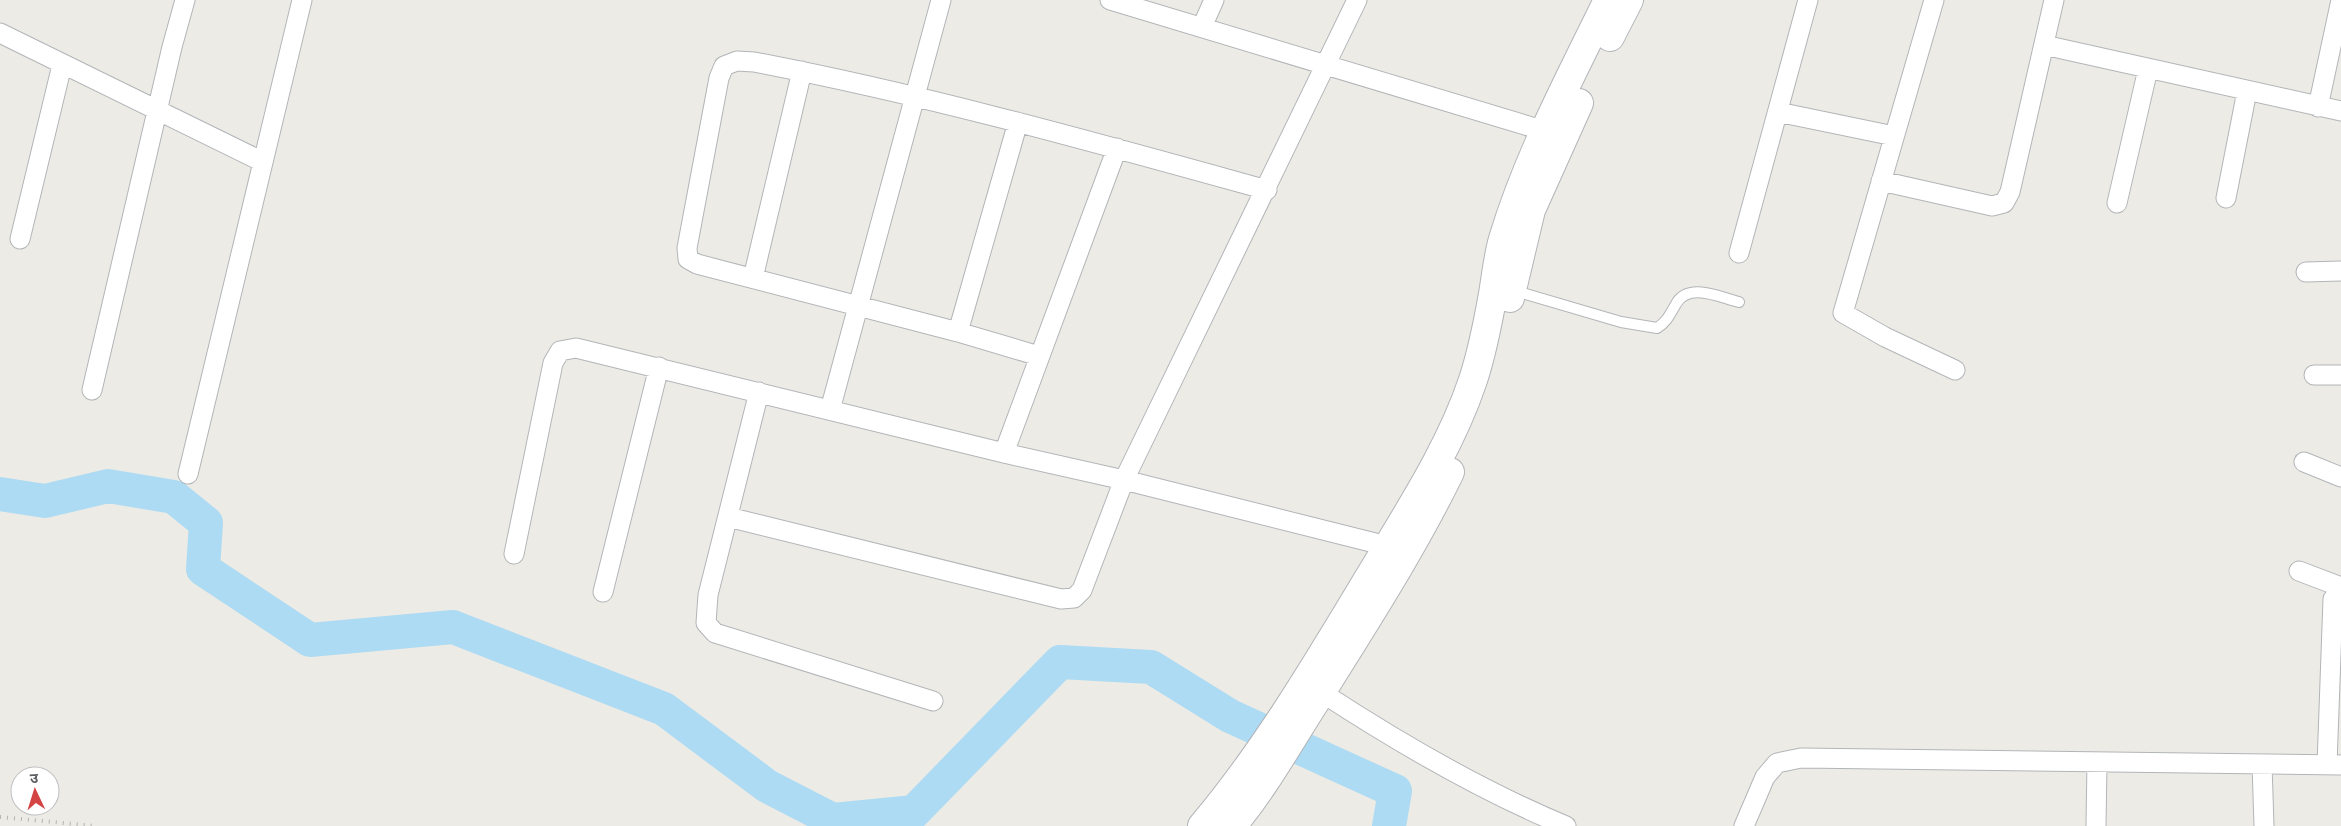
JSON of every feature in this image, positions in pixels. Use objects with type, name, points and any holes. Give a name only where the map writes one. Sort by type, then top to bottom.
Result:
[{"type":"street","points":[[92,390],[172,47],[185,0]]},
{"type":"street","points":[[188,474],[302,0]]},
{"type":"street","points":[[830,410],[857,304],[941,0]]},
{"type":"street","points":[[1110,0],[1545,131]]},
{"type":"street","points":[[1202,27],[1214,0]]},
{"type":"street","points":[[728,516],[1061,598],[1074,598],[1082,590],[1124,480],[1357,0]]},
{"type":"street","points":[[1308,700],[1387,546],[1451,434],[1473,379],[1492,302],[1502,242],[1515,201],[1545,131],[1608,0]]},
{"type":"street","points":[[1202,826],[1255,775],[1308,700],[1429,514],[1478,416],[1492,378],[1511,290],[1532,210],[1572,118],[1629,0]]},
{"type":"street","points":[[1739,253],[1808,0]]},
{"type":"street","points":[[1934,0],[1843,313],[1885,337],[1955,370]]},
{"type":"street","points":[[1881,181],[1992,206],[2004,203],[2010,192],[2054,0]]},
{"type":"street","points":[[2318,107],[2341,1],[2334,0]]},
{"type":"street","points":[[0,33],[263,162]]},
{"type":"street","points":[[2044,45],[2341,111]]},
{"type":"street","points":[[1039,356],[857,304],[697,264],[688,259],[687,248],[718,78],[724,66],[737,62],[754,62],[915,96],[1117,148],[1266,190]]},
{"type":"street","points":[[20,239],[62,65]]},
{"type":"street","points":[[2117,203],[2148,69]]},
{"type":"street","points":[[753,278],[802,71]]},
{"type":"street","points":[[2226,198],[2247,91]]},
{"type":"street","points":[[1778,112],[1894,136]]},
{"type":"street","points":[[958,332],[1018,122]]},
{"type":"street","points":[[1004,454],[1117,148]]},
{"type":"street","points":[[2306,272],[2341,270]]},
{"type":"street","points":[[514,554],[553,363],[560,350],[576,348],[659,367],[1004,454],[1124,480],[1387,546]]},
{"type":"street","points":[[604,592],[659,367]]},
{"type":"street","points":[[2314,375],[2341,374]]},
{"type":"street","points":[[759,392],[708,595],[706,623],[714,634],[933,701]]},
{"type":"street","points":[[2304,462],[2341,476]]},
{"type":"street","points":[[1744,826],[1765,777],[1777,763],[1801,758],[2334,765],[2337,593],[2299,570]]},
{"type":"street","points":[[1308,700],[1385,733],[1453,773],[1566,826]]},
{"type":"street","points":[[2096,826],[2097,762]]},
{"type":"street","points":[[2262,764],[2264,826]]},
{"type":"street","points":[[1232,826],[1255,775]]},
{"type":"lane","points":[[1511,290],[1621,322],[1650,328],[1658,328],[1666,323],[1680,296],[1689,291],[1739,302]]},
{"type":"waterway","points":[[0,494],[45,501],[108,486],[174,497],[206,523],[203,569],[310,640],[453,627],[664,709],[767,786],[833,820],[914,812],[1060,662],[1151,667],[1230,716],[1395,791],[1389,826]]},
{"type":"railway","points":[[0,817],[95,826]]}]
